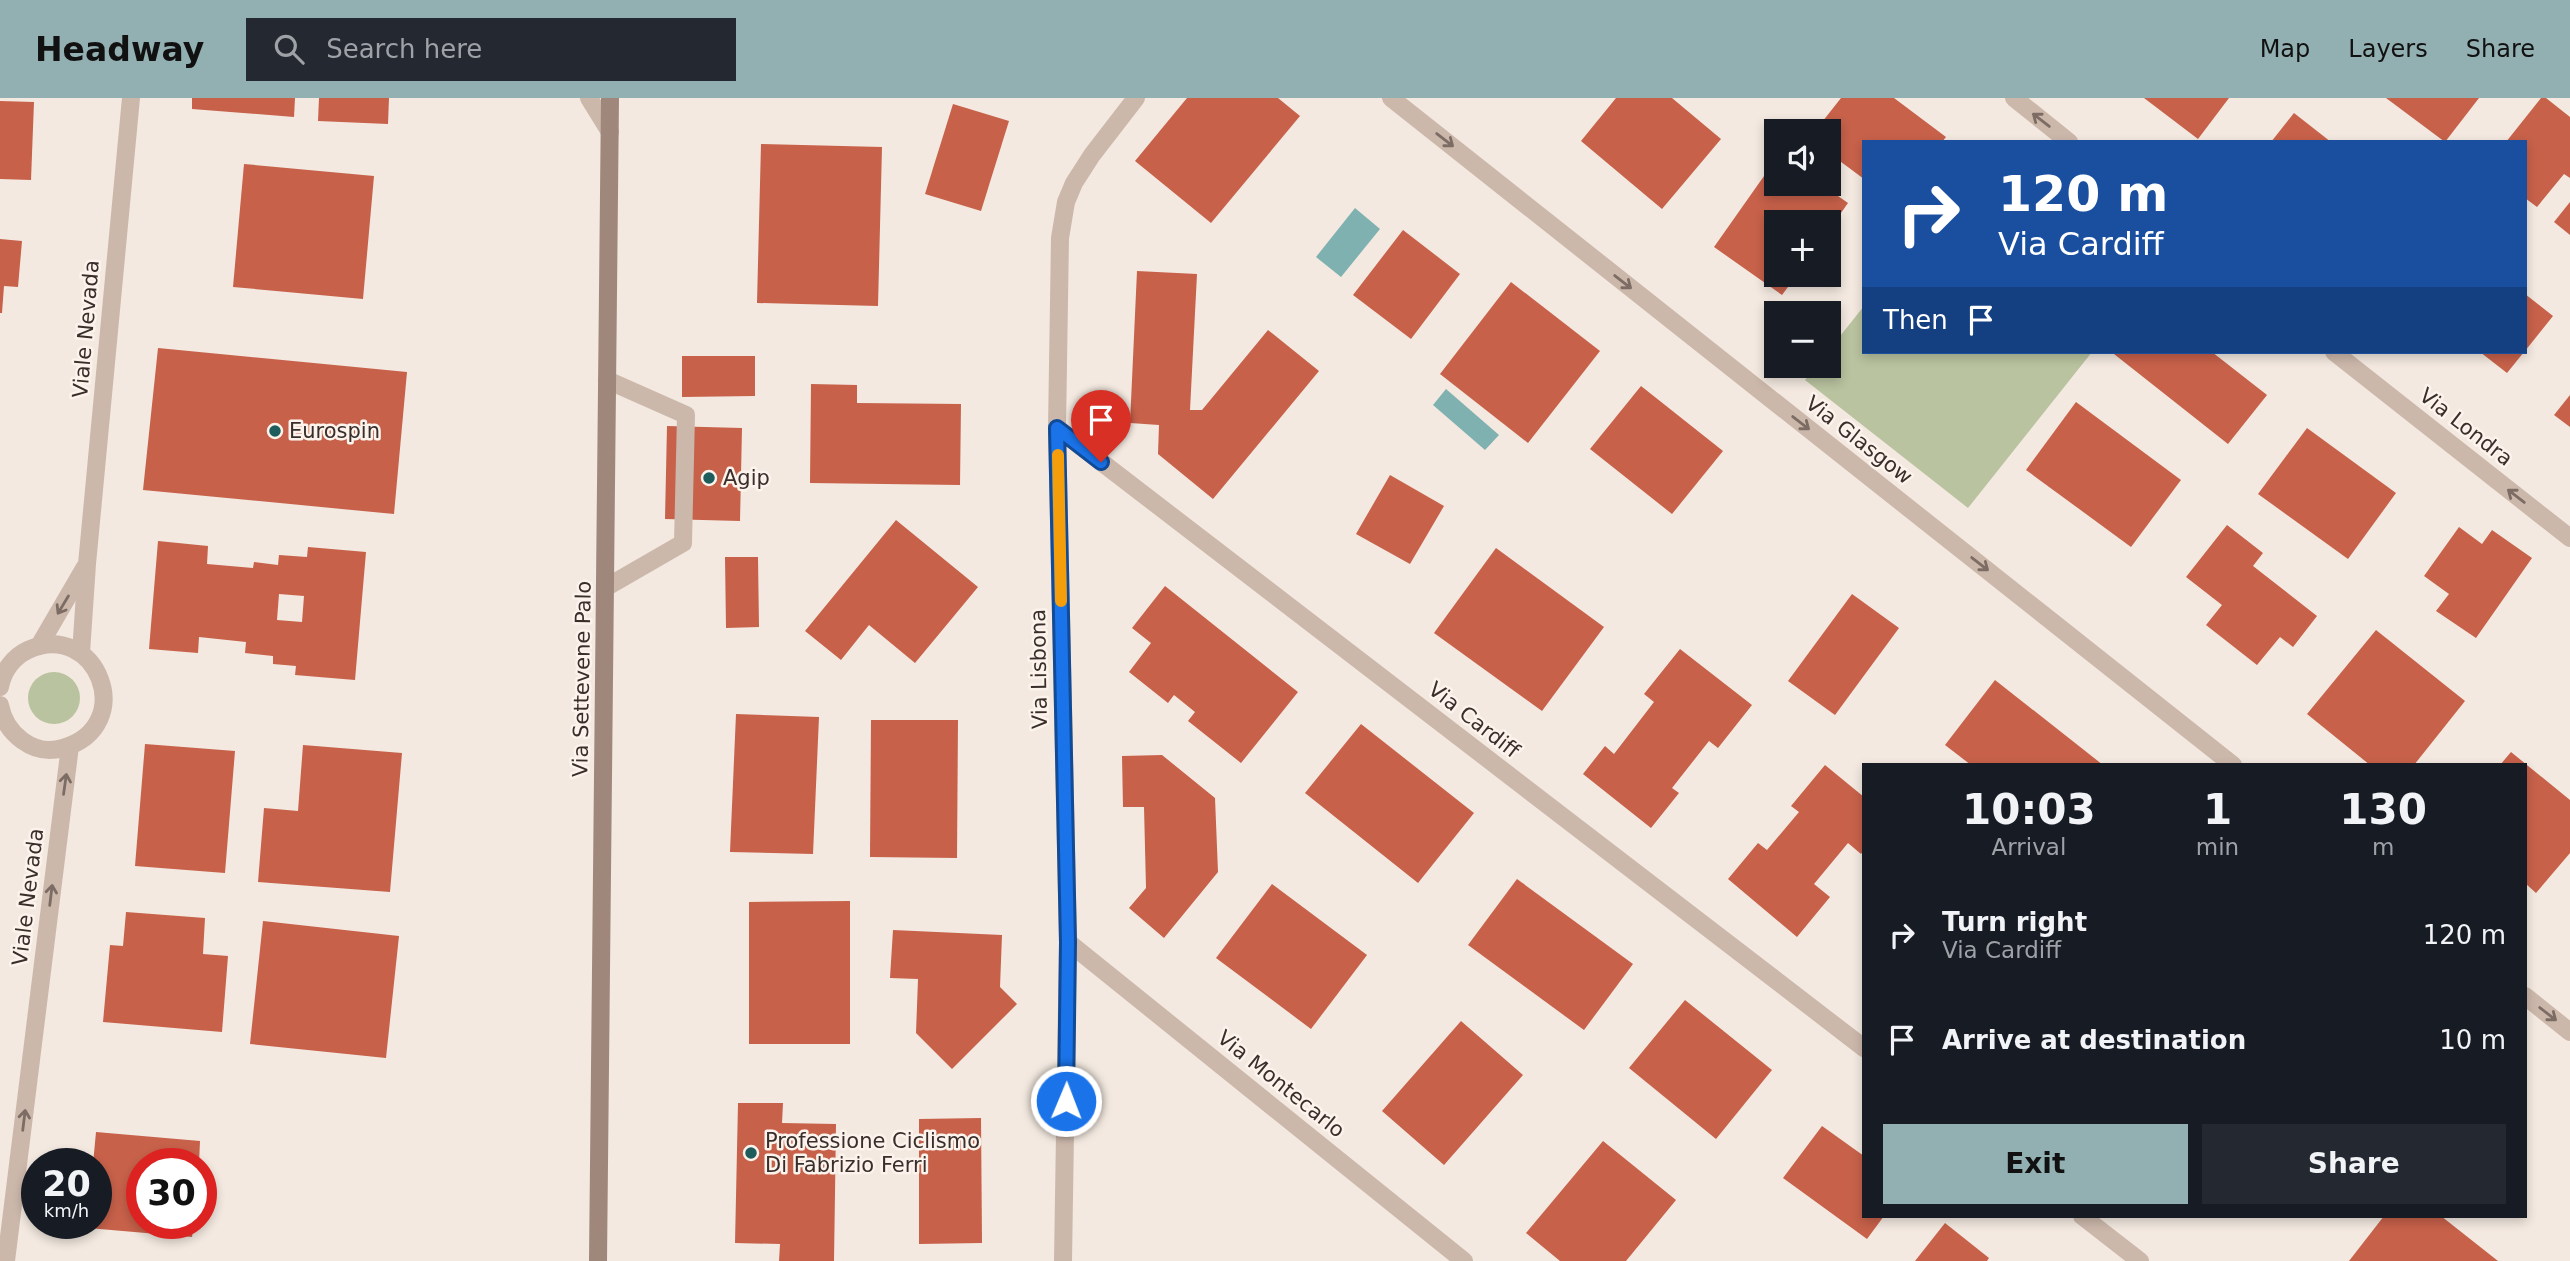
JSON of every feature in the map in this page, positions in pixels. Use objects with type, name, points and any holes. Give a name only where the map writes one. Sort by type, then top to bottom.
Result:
[{"type":"street","name":"Viale Nevada","points":[[81,653],[131,98]]},
{"type":"street","points":[[589,98],[610,132]]},
{"type":"street","name":"Via Settevene Palo","points":[[598,1261],[610,98]]},
{"type":"street","name":"Via Lisbona","points":[[1063,1261],[1068,942],[1057,428],[1060,238],[1066,202],[1092,155],[1136,98]]},
{"type":"street","name":"Via Glasgow","points":[[1391,98],[2230,763]]},
{"type":"street","points":[[2014,98],[2066,140]]},
{"type":"street","name":"Via Londra","points":[[2337,354],[2570,538]]},
{"type":"street","points":[[605,588],[683,543],[686,415],[607,380]]},
{"type":"street","name":"Via Cardiff","points":[[1057,428],[1862,1046]]},
{"type":"street","name":"Viale Nevada","points":[[39,646],[87,564]]},
{"type":"street","points":[[0,687],[6,663],[39,646],[64,646],[81,653],[98,671],[103,688],[104,707],[98,723],[86,737],[58,750],[39,748],[22,741],[12,732],[1,712]]},
{"type":"street","name":"Viale Nevada","points":[[6,1261],[71,746]]},
{"type":"street","name":"Via Montecarlo","points":[[1068,942],[1464,1261]]},
{"type":"street","points":[[2527,998],[2570,1032]]},
{"type":"street","points":[[2085,1218],[2140,1261]]},
{"type":"green space","points":[[1862,309],[1862,354],[2090,354],[1968,508],[1805,380],[1841,378],[1841,335]]},
{"type":"green space","points":[[54,672],[73,679],[80,698],[73,717],[54,724],[35,717],[28,698],[35,679]]},
{"type":"water","points":[[1355,208],[1380,229],[1341,277],[1316,257]]},
{"type":"water","points":[[1446,389],[1499,435],[1485,450],[1433,405]]},
{"type":"building","points":[[192,98],[295,98],[294,117],[192,109]]},
{"type":"building","points":[[319,98],[389,98],[388,124],[318,121]]},
{"type":"building","points":[[1187,98],[1278,98],[1300,116],[1211,223],[1135,161]]},
{"type":"building","points":[[1616,98],[1672,98],[1721,139],[1662,209],[1581,141]]},
{"type":"building","points":[[1841,98],[1894,98],[1946,137],[1944,140],[1862,140],[1862,178],[1841,162],[1841,119],[1824,119]]},
{"type":"building","points":[[2144,98],[2229,98],[2198,139]]},
{"type":"building","points":[[2386,98],[2479,98],[2447,140],[2442,140]]},
{"type":"building","points":[[2541,98],[2546,98],[2570,117],[2570,178],[2564,174],[2537,207],[2527,200],[2527,140],[2508,140]]},
{"type":"building","points":[[0,101],[34,102],[31,180],[0,179]]},
{"type":"building","points":[[953,104],[1009,121],[981,211],[925,194]]},
{"type":"building","points":[[2294,113],[2328,140],[2273,140]]},
{"type":"building","points":[[761,144],[882,147],[878,306],[757,303]]},
{"type":"building","points":[[244,164],[374,176],[363,299],[233,287]]},
{"type":"building","points":[[1764,176],[1764,196],[1838,196],[1848,203],[1841,213],[1841,210],[1764,210],[1764,282],[1714,247]]},
{"type":"building","points":[[2570,202],[2570,235],[2554,222]]},
{"type":"building","points":[[1403,230],[1460,274],[1411,339],[1353,295]]},
{"type":"building","points":[[0,239],[22,241],[18,287],[4,286],[2,313],[0,313]]},
{"type":"building","points":[[1137,271],[1197,274],[1190,410],[1202,410],[1268,330],[1319,371],[1213,499],[1158,454],[1159,425],[1130,423]]},
{"type":"building","points":[[1511,282],[1600,351],[1528,443],[1440,374]]},
{"type":"building","points":[[1771,287],[1788,287],[1782,295]]},
{"type":"building","points":[[2527,296],[2553,316],[2527,348]]},
{"type":"building","name":"Eurospin","points":[[158,348],[407,372],[394,514],[143,490]]},
{"type":"building","points":[[2114,354],[2215,354],[2267,395],[2228,444]]},
{"type":"building","points":[[2483,354],[2522,354],[2507,373]]},
{"type":"building","points":[[682,356],[755,356],[755,396],[682,397]]},
{"type":"building","points":[[811,384],[857,385],[857,403],[961,404],[960,485],[810,483]]},
{"type":"building","points":[[1641,386],[1723,451],[1672,514],[1590,449]]},
{"type":"building","points":[[2570,395],[2570,427],[2554,415]]},
{"type":"building","points":[[2076,402],[2181,480],[2131,547],[2026,470]]},
{"type":"building","points":[[667,426],[742,428],[740,521],[665,519]]},
{"type":"building","points":[[2307,428],[2396,493],[2348,559],[2258,494]]},
{"type":"building","points":[[1390,475],[1444,506],[1410,564],[1356,534]]},
{"type":"building","points":[[896,520],[978,587],[915,663],[869,625],[841,660],[805,631]]},
{"type":"building","points":[[2227,525],[2263,553],[2253,566],[2317,616],[2293,647],[2280,637],[2257,665],[2206,625],[2222,605],[2186,577]]},
{"type":"building","points":[[2459,527],[2482,544],[2492,530],[2532,558],[2476,638],[2436,611],[2449,594],[2424,576]]},
{"type":"building","points":[[158,541],[208,546],[207,564],[253,568],[254,562],[278,565],[279,555],[307,557],[308,547],[366,552],[355,680],[295,675],[296,666],[273,664],[273,656],[245,653],[246,642],[199,637],[198,653],[149,649]],"holes":[[[279,594],[304,596],[302,622],[277,620]]]},
{"type":"building","points":[[1496,548],[1604,627],[1542,711],[1434,633]]},
{"type":"building","points":[[725,557],[758,557],[759,627],[726,628]]},
{"type":"building","points":[[1165,586],[1298,692],[1241,763],[1188,721],[1195,712],[1174,695],[1168,703],[1129,672],[1151,643],[1132,628]]},
{"type":"building","points":[[1852,594],[1899,628],[1835,715],[1788,681]]},
{"type":"building","points":[[2376,630],[2465,701],[2416,763],[2368,763],[2307,714]]},
{"type":"building","points":[[1680,649],[1752,705],[1718,748],[1709,741],[1672,788],[1679,793],[1651,828],[1583,774],[1605,746],[1614,754],[1654,702],[1644,694]]},
{"type":"building","points":[[1995,680],[2100,763],[1968,763],[1945,745]]},
{"type":"building","points":[[736,714],[819,717],[813,854],[730,852]]},
{"type":"building","points":[[871,720],[958,720],[957,858],[870,857]]},
{"type":"building","points":[[1361,724],[1474,813],[1418,883],[1305,793]]},
{"type":"building","points":[[145,744],[235,751],[225,873],[135,866]]},
{"type":"building","points":[[303,745],[402,753],[390,892],[258,882],[264,808],[298,811]]},
{"type":"building","points":[[2511,752],[2525,763],[2502,763]]},
{"type":"building","points":[[1162,755],[1215,798],[1218,872],[1164,938],[1129,908],[1146,888],[1144,807],[1123,807],[1122,756]]},
{"type":"building","points":[[1825,765],[1862,795],[1862,853],[1848,843],[1814,884],[1830,897],[1797,937],[1728,879],[1758,843],[1767,850],[1799,812],[1791,806]]},
{"type":"building","points":[[2527,765],[2570,800],[2570,853],[2536,893],[2527,885]]},
{"type":"building","points":[[1517,879],[1633,964],[1584,1030],[1468,945]]},
{"type":"building","points":[[1272,884],[1367,955],[1311,1029],[1216,958]]},
{"type":"building","points":[[850,901],[850,1044],[749,1044],[749,902]]},
{"type":"building","points":[[126,912],[205,918],[203,954],[228,956],[222,1032],[103,1022],[110,945],[123,946]]},
{"type":"building","points":[[263,921],[399,936],[386,1058],[250,1044]]},
{"type":"building","points":[[893,930],[1002,935],[1000,987],[1017,1004],[952,1069],[916,1033],[918,979],[890,978]]},
{"type":"building","points":[[1685,1000],[1772,1070],[1716,1139],[1629,1068]]},
{"type":"building","points":[[1461,1021],[1523,1075],[1444,1165],[1382,1111]]},
{"type":"building","points":[[738,1103],[783,1103],[782,1123],[836,1124],[834,1261],[779,1261],[780,1244],[735,1243]]},
{"type":"building","points":[[981,1118],[982,1243],[919,1244],[919,1119]]},
{"type":"building","points":[[1822,1126],[1862,1155],[1862,1218],[1883,1218],[1867,1239],[1783,1178]]},
{"type":"building","points":[[96,1132],[200,1141],[200,1148],[126,1148],[126,1231],[112,1230],[112,1148],[94,1148]]},
{"type":"building","points":[[1603,1141],[1676,1200],[1626,1261],[1560,1261],[1526,1233]]},
{"type":"building","points":[[2382,1218],[2444,1218],[2498,1261],[2349,1261]]},
{"type":"building","points":[[1945,1223],[1989,1258],[1987,1261],[1915,1261]]},
{"type":"slow traffic","points":[[1058,455],[1061,601]]},
{"type":"place","name":"Eurospin","points":[[275,431]]},
{"type":"place","name":"Agip","points":[[709,478]]},
{"type":"place","name":"Professione Ciclismo Di Fabrizio Ferri","points":[[751,1153]]},
{"type":"route","points":[[1066,1101],[1068,942],[1057,428],[1101,462]]}]
